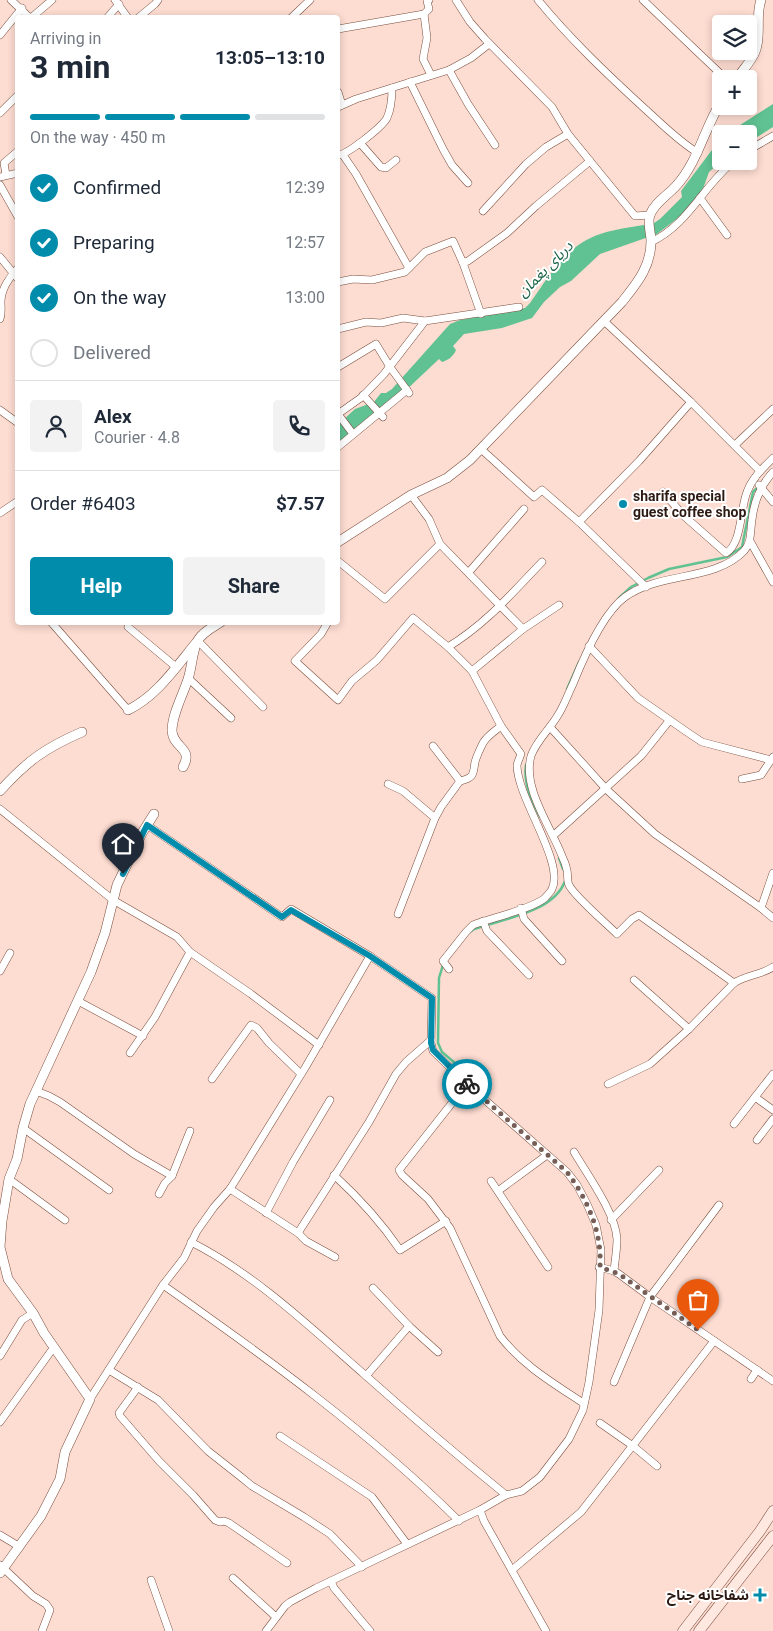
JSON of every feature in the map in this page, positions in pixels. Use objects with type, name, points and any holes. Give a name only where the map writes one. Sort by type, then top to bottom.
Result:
[{"type":"main road","points":[[682,1631],[773,1511]]},
{"type":"main road","points":[[699,1631],[773,1536]]},
{"type":"main road","points":[[704,1604],[714,1611]]},
{"type":"street","points":[[12,0],[28,15]]},
{"type":"street","points":[[34,15],[52,0]]},
{"type":"street","points":[[142,15],[158,0]]},
{"type":"street","points":[[294,15],[310,0]]},
{"type":"street","points":[[340,29],[424,14],[429,9],[427,1],[429,0]]},
{"type":"street","points":[[456,0],[470,22],[552,108],[568,134],[635,216],[649,219]]},
{"type":"street","points":[[538,0],[594,61],[681,142],[698,153]]},
{"type":"street","points":[[643,0],[717,70]]},
{"type":"street","points":[[743,70],[755,54],[759,34],[759,7],[762,0]]},
{"type":"street","points":[[109,15],[117,2],[126,15]]},
{"type":"street","points":[[16,15],[22,8]]},
{"type":"street","points":[[424,14],[427,38],[423,59],[431,75]]},
{"type":"street","points":[[0,35],[15,17]]},
{"type":"street","points":[[340,106],[449,70],[471,58],[490,44]]},
{"type":"street","points":[[449,70],[468,104],[495,145]]},
{"type":"street","points":[[410,82],[452,165],[468,183]]},
{"type":"street","points":[[392,88],[392,102],[386,120],[360,143],[340,155],[356,174],[409,268]]},
{"type":"street","points":[[0,114],[15,98]]},
{"type":"street","points":[[340,541],[411,495],[447,478],[470,460],[604,322],[636,285],[650,260],[649,219],[654,208],[676,185],[698,153],[715,115]]},
{"type":"street","points":[[483,211],[526,164],[546,147],[568,134]]},
{"type":"street","points":[[757,146],[772,138]]},
{"type":"street","points":[[360,143],[381,167],[386,168],[396,160]]},
{"type":"street","points":[[3,176],[4,163],[15,154]]},
{"type":"street","points":[[463,263],[507,232],[590,161]]},
{"type":"street","points":[[651,241],[664,236],[684,218],[715,178],[724,170]]},
{"type":"street","points":[[0,185],[15,212]]},
{"type":"street","points":[[700,198],[727,235]]},
{"type":"street","points":[[340,282],[353,279],[372,280],[406,272],[425,252],[453,241],[481,314]]},
{"type":"street","points":[[0,257],[15,273]]},
{"type":"street","points":[[0,319],[2,313],[0,300],[7,281],[15,275]]},
{"type":"street","points":[[340,328],[403,318],[425,321],[519,307]]},
{"type":"street","points":[[340,414],[365,397],[390,368],[425,321]]},
{"type":"street","points":[[604,322],[691,402],[760,471]]},
{"type":"street","points":[[340,366],[376,344],[390,368],[408,391],[381,415],[353,434],[340,446]]},
{"type":"street","points":[[365,397],[381,415]]},
{"type":"street","points":[[579,522],[618,483],[691,402]]},
{"type":"street","points":[[735,445],[773,409]]},
{"type":"street","points":[[0,410],[15,421]]},
{"type":"street","points":[[340,418],[353,434]]},
{"type":"street","points":[[481,450],[534,496],[542,490],[579,522],[646,586]]},
{"type":"street","points":[[663,492],[684,516],[726,553],[736,543],[747,490],[760,471],[773,458]]},
{"type":"street","points":[[734,982],[639,915],[632,919],[617,934],[577,895],[569,885],[567,871],[554,835],[532,788],[531,756],[539,741],[559,714],[589,646],[609,615],[624,598],[646,586],[664,580],[711,571],[732,562],[745,550],[750,541],[756,498],[761,486],[773,472]]},
{"type":"street","points":[[753,480],[761,486],[773,502]]},
{"type":"street","points":[[411,495],[429,520],[440,544],[523,629]]},
{"type":"street","points":[[0,513],[15,503]]},
{"type":"street","points":[[469,572],[524,510]]},
{"type":"street","points":[[750,541],[773,582]]},
{"type":"street","points":[[340,563],[385,598],[440,544]]},
{"type":"street","points":[[448,647],[468,635],[502,606],[542,562]]},
{"type":"street","points":[[472,671],[523,629],[559,605]]},
{"type":"street","points":[[326,625],[321,634],[295,661],[338,700],[352,681],[377,660],[413,618],[448,647],[472,671],[501,726],[521,754],[517,764],[519,776],[527,802],[542,833],[557,879],[552,890],[544,899],[473,925],[443,961],[449,969]]},
{"type":"street","points":[[56,625],[128,710],[154,694],[210,625]]},
{"type":"street","points":[[128,627],[176,667]]},
{"type":"street","points":[[184,767],[187,755],[173,738],[173,724],[198,641]]},
{"type":"street","points":[[198,641],[263,707]]},
{"type":"street","points":[[589,646],[638,698],[702,742],[772,758],[761,775],[742,779]]},
{"type":"street","points":[[188,678],[231,718]]},
{"type":"street","points":[[554,835],[641,756],[669,720]]},
{"type":"street","points":[[398,914],[440,807],[460,781],[472,776],[475,771],[478,754],[485,740],[501,726]]},
{"type":"street","points":[[550,727],[606,789],[655,834],[773,918]]},
{"type":"street","points":[[0,791],[20,769],[44,750],[82,732]]},
{"type":"street","points":[[433,746],[460,781]]},
{"type":"street","points":[[388,784],[403,791],[435,818]]},
{"type":"street","points":[[0,809],[113,900],[177,937],[190,952],[251,994],[319,1045]]},
{"type":"street","points":[[90,1399],[8,1279],[0,1246],[2,1221],[9,1179],[17,1159],[23,1128],[36,1091],[78,1001],[106,933],[117,885],[154,814]]},
{"type":"street","points":[[147,825],[282,917],[291,910],[370,956],[432,998],[431,1040],[433,1050],[467,1084],[567,1172],[577,1185],[587,1204],[600,1250],[602,1267],[599,1310],[590,1382],[580,1418],[570,1439],[540,1477],[522,1491],[506,1495],[482,1515],[459,1520],[362,1567],[333,1585],[290,1602],[266,1631]]},
{"type":"street","points":[[761,908],[773,873]]},
{"type":"street","points":[[557,879],[568,878]]},
{"type":"street","points":[[521,908],[524,918],[562,960]]},
{"type":"street","points":[[483,922],[487,931],[529,975]]},
{"type":"street","points":[[130,1053],[155,1017],[190,952]]},
{"type":"street","points":[[0,971],[10,953]]},
{"type":"street","points":[[42,1631],[50,1610],[46,1604],[33,1596],[1,1569],[20,1547],[41,1516],[60,1479],[65,1452],[90,1399],[163,1284],[184,1258],[191,1242],[208,1215],[230,1189],[319,1045],[370,956]]},
{"type":"street","points":[[608,1084],[650,1064],[689,1029],[734,982],[742,977],[753,976],[772,969]]},
{"type":"street","points":[[634,980],[689,1029]]},
{"type":"street","points":[[78,1001],[143,1036]]},
{"type":"street","points":[[212,1079],[251,1025],[257,1028],[268,1044],[300,1074]]},
{"type":"street","points":[[298,1233],[369,1122],[396,1074],[406,1062],[431,1040]]},
{"type":"street","points":[[734,1124],[773,1074]]},
{"type":"street","points":[[467,1084],[399,1170],[428,1199],[446,1221],[500,1336],[510,1348],[542,1377],[583,1402]]},
{"type":"street","points":[[36,1091],[60,1102],[134,1154],[172,1176]]},
{"type":"street","points":[[755,1096],[773,1110]]},
{"type":"street","points":[[266,1213],[293,1162],[330,1100]]},
{"type":"street","points":[[757,1140],[773,1119]]},
{"type":"street","points":[[23,1128],[109,1190]]},
{"type":"street","points":[[159,1194],[165,1183],[172,1176],[190,1132]]},
{"type":"street","points":[[574,1152],[596,1188],[612,1220],[617,1238],[614,1271]]},
{"type":"street","points":[[498,1191],[548,1155]]},
{"type":"street","points":[[612,1220],[659,1170]]},
{"type":"street","points":[[334,1175],[386,1229],[400,1250],[446,1221]]},
{"type":"street","points":[[9,1179],[65,1220]]},
{"type":"street","points":[[491,1181],[548,1267]]},
{"type":"street","points":[[230,1189],[298,1233],[306,1241],[335,1257]]},
{"type":"street","points":[[614,1382],[650,1297],[719,1205]]},
{"type":"street","points":[[191,1242],[234,1266],[311,1326],[366,1376],[506,1495]]},
{"type":"street","points":[[602,1267],[614,1271],[773,1381]]},
{"type":"street","points":[[163,1284],[226,1328],[322,1400],[393,1459],[459,1520]]},
{"type":"street","points":[[374,1288],[409,1326],[438,1352]]},
{"type":"street","points":[[0,1356],[22,1320],[33,1313]]},
{"type":"street","points":[[366,1376],[409,1326]]},
{"type":"street","points":[[512,1570],[581,1512],[714,1341]]},
{"type":"street","points":[[0,1422],[54,1347]]},
{"type":"street","points":[[109,1370],[158,1400],[208,1450],[241,1478],[330,1534],[362,1567]]},
{"type":"street","points":[[751,1379],[757,1370]]},
{"type":"street","points":[[138,1387],[119,1413],[158,1461],[193,1495],[215,1520],[229,1523],[287,1563]]},
{"type":"street","points":[[600,1423],[633,1446],[656,1466]]},
{"type":"street","points":[[280,1436],[372,1497],[407,1544]]},
{"type":"street","points":[[482,1515],[546,1631]]},
{"type":"street","points":[[0,1535],[20,1547]]},
{"type":"street","points":[[233,1578],[276,1617]]},
{"type":"street","points":[[150,1580],[169,1631]]},
{"type":"street","points":[[333,1585],[370,1631]]},
{"type":"shaded area","points":[[773,104],[773,127],[757,137],[757,125],[740,125]]},
{"type":"shaded area","points":[[712,150],[712,169],[709,172],[703,189],[682,215],[657,234],[600,254],[571,281],[560,287],[544,302],[532,318],[502,328],[464,334],[453,346],[456,350],[452,356],[442,362],[439,359],[403,393],[340,445],[340,422],[355,409],[374,402],[381,393],[386,393],[392,389],[450,324],[460,320],[525,308],[567,254],[583,242],[600,234],[654,223],[682,197],[681,191]]},
{"type":"waterway","points":[[619,598],[631,587],[669,569],[727,557],[742,547],[753,492],[759,486]]},
{"type":"waterway","points":[[567,689],[579,662]]},
{"type":"waterway","points":[[526,765],[527,785],[540,817]]},
{"type":"waterway","points":[[559,858],[563,869]]},
{"type":"waterway","points":[[470,932],[539,907],[559,892],[565,881]]},
{"type":"waterway","points":[[443,965],[439,978],[438,1043],[442,1052],[489,1092]]},
{"type":"way so far","points":[[467,1084],[567,1172],[577,1185],[596,1226],[600,1250],[600,1267],[619,1274],[698,1330]]},
{"type":"place","name":"sharifa special guest coffee shop","points":[[623,504]]},
{"type":"place","name":"شفاخانه جناح","points":[[760,1595]]},
{"type":"route","points":[[123,874],[147,825],[282,917],[291,910],[370,956],[432,998],[431,1043],[433,1050],[467,1084]]},
{"type":"water label","name":"دریای پغمان","points":[[545,269]]}]
